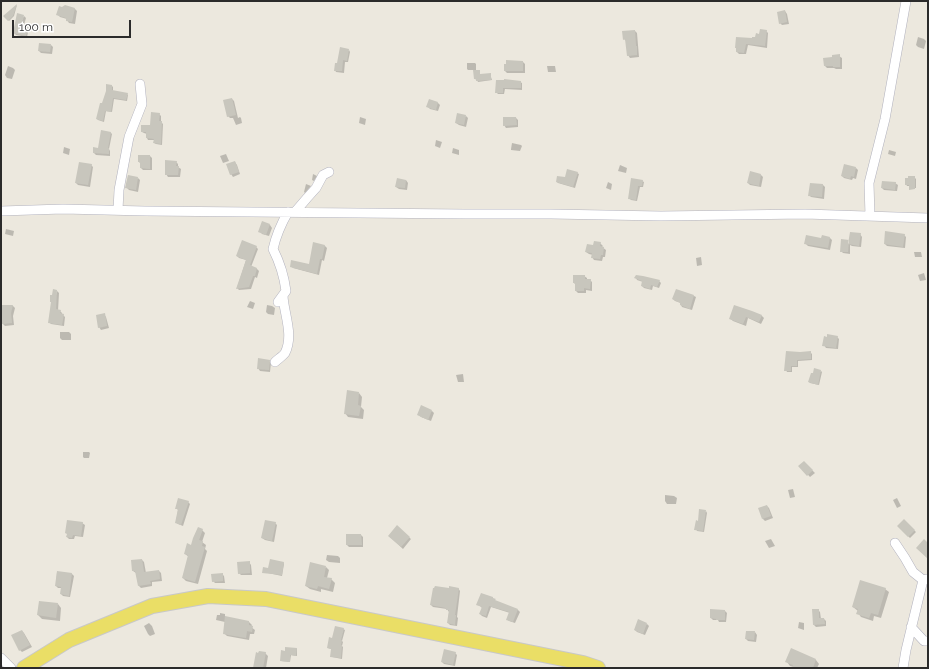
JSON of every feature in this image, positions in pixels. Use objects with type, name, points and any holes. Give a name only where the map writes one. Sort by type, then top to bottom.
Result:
[{"type":"main road","points":[[24,668],[69,640],[152,606],[208,596],[266,599],[583,663],[598,668]]},
{"type":"street","points":[[870,216],[869,183],[885,120],[906,1]]},
{"type":"street","points":[[118,210],[129,137],[142,104],[140,84]]},
{"type":"street","points":[[275,362],[284,354],[288,343],[288,323],[280,299],[286,291],[285,280],[280,263],[272,249],[282,221],[316,188],[323,175],[329,172]]},
{"type":"street","points":[[1,211],[63,209],[661,216],[805,214],[928,218]]},
{"type":"street","points":[[895,544],[905,558],[912,572],[926,579],[911,627],[903,668]]},
{"type":"street","points":[[911,627],[924,641],[928,641]]},
{"type":"street","points":[[1,658],[11,668]]},
{"type":"building","points":[[17,4],[13,16],[8,21],[3,16]]},
{"type":"building","points":[[65,5],[75,8],[72,22],[66,21],[66,18],[56,15],[59,6],[62,7]]},
{"type":"building","points":[[785,10],[787,22],[779,24],[777,12]]},
{"type":"building","points":[[17,13],[24,15],[22,24],[28,25],[26,36],[13,33]]},
{"type":"building","points":[[760,29],[767,30],[765,46],[746,44],[744,53],[736,52],[736,37],[755,37],[756,33],[759,34]]},
{"type":"building","points":[[635,30],[637,55],[627,56],[625,39],[623,40],[622,31]]},
{"type":"building","points":[[39,43],[51,44],[50,52],[38,51]]},
{"type":"building","points":[[340,47],[349,49],[347,61],[343,60],[342,71],[334,71],[335,63],[337,63]]},
{"type":"building","points":[[840,54],[840,67],[824,66],[823,58]]},
{"type":"building","points":[[506,60],[523,61],[523,71],[504,71],[504,64],[506,64]]},
{"type":"building","points":[[473,70],[480,70],[480,74],[491,73],[491,80],[476,81],[476,79],[474,79]]},
{"type":"building","points":[[504,79],[521,81],[521,88],[503,88],[503,93],[495,93],[496,80]]},
{"type":"building","points":[[106,84],[112,85],[112,90],[128,93],[126,100],[113,98],[111,112],[105,111],[103,121],[96,119],[100,103],[102,103],[106,91]]},
{"type":"building","points":[[232,98],[236,115],[227,117],[223,100]]},
{"type":"building","points":[[429,99],[438,102],[436,110],[426,107]]},
{"type":"building","points":[[151,112],[160,113],[159,121],[162,121],[161,144],[153,143],[154,139],[146,138],[146,132],[141,132],[141,125],[150,125]]},
{"type":"building","points":[[457,113],[466,115],[464,125],[455,123]]},
{"type":"building","points":[[503,117],[516,117],[517,125],[503,126]]},
{"type":"building","points":[[101,130],[111,132],[108,148],[109,154],[93,153],[93,147],[98,148]]},
{"type":"building","points":[[138,155],[150,155],[150,169],[140,168]]},
{"type":"building","points":[[165,160],[177,161],[176,166],[179,166],[178,175],[165,175]]},
{"type":"building","points":[[235,161],[239,172],[230,175],[226,164]]},
{"type":"building","points":[[79,162],[92,164],[88,185],[75,183]]},
{"type":"building","points":[[844,164],[856,167],[854,177],[851,176],[850,179],[841,176]]},
{"type":"building","points":[[567,169],[578,172],[573,187],[556,182],[557,176],[565,177]]},
{"type":"building","points":[[750,171],[761,174],[759,186],[747,183]]},
{"type":"building","points":[[128,175],[138,177],[136,190],[125,188]]},
{"type":"building","points":[[908,176],[915,176],[915,189],[909,190],[909,185],[905,185],[905,178],[908,178]]},
{"type":"building","points":[[397,178],[406,180],[405,188],[395,187]]},
{"type":"building","points":[[631,178],[643,180],[642,186],[638,186],[636,200],[628,199]]},
{"type":"building","points":[[882,181],[896,182],[895,190],[881,188]]},
{"type":"building","points":[[810,183],[823,184],[822,197],[808,196]]},
{"type":"building","points":[[262,221],[270,224],[266,235],[258,232]]},
{"type":"building","points":[[885,231],[905,234],[903,247],[884,244]]},
{"type":"building","points":[[850,232],[861,233],[859,246],[848,244]]},
{"type":"building","points":[[806,235],[821,238],[822,235],[830,237],[828,248],[804,244]]},
{"type":"building","points":[[841,239],[849,240],[848,252],[840,252]]},
{"type":"building","points":[[242,240],[257,246],[250,265],[257,268],[255,276],[253,276],[249,287],[236,289],[246,260],[236,256]]},
{"type":"building","points":[[594,241],[601,242],[600,246],[604,247],[603,255],[601,255],[600,259],[591,258],[592,253],[585,252],[587,244],[593,245]]},
{"type":"building","points":[[313,242],[325,245],[317,274],[290,267],[291,260],[309,264]]},
{"type":"building","points":[[573,275],[585,275],[585,279],[591,279],[590,289],[584,288],[584,291],[575,291]]},
{"type":"building","points":[[636,275],[660,280],[657,287],[651,285],[650,289],[641,286],[642,281],[634,278]]},
{"type":"building","points":[[53,289],[57,290],[56,309],[61,310],[60,313],[64,314],[62,325],[48,323],[51,302],[50,295],[52,295]]},
{"type":"building","points":[[676,289],[694,295],[690,309],[680,305],[680,303],[672,299]]},
{"type":"building","points":[[2,305],[13,305],[11,313],[12,323],[2,324]]},
{"type":"building","points":[[734,305],[762,315],[759,322],[746,317],[743,324],[729,319]]},
{"type":"building","points":[[105,313],[107,326],[98,328],[96,315]]},
{"type":"building","points":[[827,334],[838,336],[836,348],[822,346],[824,336],[827,337]]},
{"type":"building","points":[[786,351],[811,351],[811,359],[797,360],[797,366],[791,366],[791,371],[784,371]]},
{"type":"building","points":[[258,358],[270,360],[269,370],[257,369]]},
{"type":"building","points":[[814,368],[821,370],[818,385],[808,382]]},
{"type":"building","points":[[347,390],[359,392],[358,405],[361,406],[359,416],[344,414]]},
{"type":"building","points":[[421,405],[432,410],[428,420],[417,415]]},
{"type":"building","points":[[804,461],[813,470],[807,476],[798,466]]},
{"type":"building","points":[[178,498],[189,501],[181,525],[175,523],[178,509],[175,509]]},
{"type":"building","points":[[767,505],[771,516],[762,519],[758,508]]},
{"type":"building","points":[[699,509],[706,510],[703,531],[694,530],[696,520],[698,521]]},
{"type":"building","points":[[904,519],[915,530],[908,537],[897,526]]},
{"type":"building","points":[[67,520],[83,522],[81,536],[73,535],[72,538],[66,537],[67,534],[65,533]]},
{"type":"building","points":[[265,520],[276,522],[272,541],[261,538]]},
{"type":"building","points":[[397,525],[410,537],[401,547],[388,536]]},
{"type":"building","points":[[198,527],[203,529],[199,540],[203,541],[202,546],[205,547],[195,582],[182,578],[188,555],[184,554],[187,543],[191,545]]},
{"type":"building","points":[[346,534],[361,534],[362,545],[346,545]]},
{"type":"building","points":[[924,539],[928,543],[928,559],[916,548]]},
{"type":"building","points":[[142,559],[144,572],[159,570],[160,579],[150,581],[151,584],[138,586],[135,571],[132,571],[131,560]]},
{"type":"building","points":[[270,559],[284,562],[282,575],[262,573],[263,567],[268,568]]},
{"type":"building","points":[[250,561],[250,573],[238,574],[237,562]]},
{"type":"building","points":[[310,562],[326,566],[324,577],[332,578],[329,589],[318,586],[317,589],[305,586]]},
{"type":"building","points":[[57,571],[72,573],[69,596],[60,594],[61,587],[55,586]]},
{"type":"building","points":[[223,573],[223,581],[212,582],[211,574]]},
{"type":"building","points":[[860,580],[886,588],[878,615],[871,613],[869,618],[856,614],[858,609],[852,607]]},
{"type":"building","points":[[435,586],[459,588],[455,625],[447,623],[449,610],[430,605],[433,588]]},
{"type":"building","points":[[481,593],[518,609],[513,622],[506,620],[509,612],[489,606],[486,616],[479,614],[482,607],[476,605]]},
{"type":"building","points":[[39,601],[58,603],[56,618],[37,615]]},
{"type":"building","points":[[710,609],[725,610],[725,620],[710,618]]},
{"type":"building","points":[[812,609],[819,609],[819,618],[824,618],[825,624],[813,625]]},
{"type":"building","points":[[225,616],[249,621],[249,625],[253,626],[252,632],[247,631],[246,638],[223,634]]},
{"type":"building","points":[[638,619],[647,623],[643,634],[634,630]]},
{"type":"building","points":[[335,626],[344,628],[341,640],[341,658],[330,657],[331,649],[327,648],[329,637],[332,638]]},
{"type":"building","points":[[22,630],[30,645],[19,651],[11,635]]},
{"type":"building","points":[[746,631],[755,631],[754,640],[745,639]]},
{"type":"building","points":[[285,647],[297,648],[296,656],[290,655],[290,662],[280,661],[281,650],[285,651]]},
{"type":"building","points":[[791,648],[816,659],[813,668],[792,668],[793,665],[785,662]]},
{"type":"building","points":[[444,649],[456,652],[453,665],[441,662]]},
{"type":"building","points":[[259,651],[266,652],[263,668],[253,668],[256,652],[258,653]]}]
